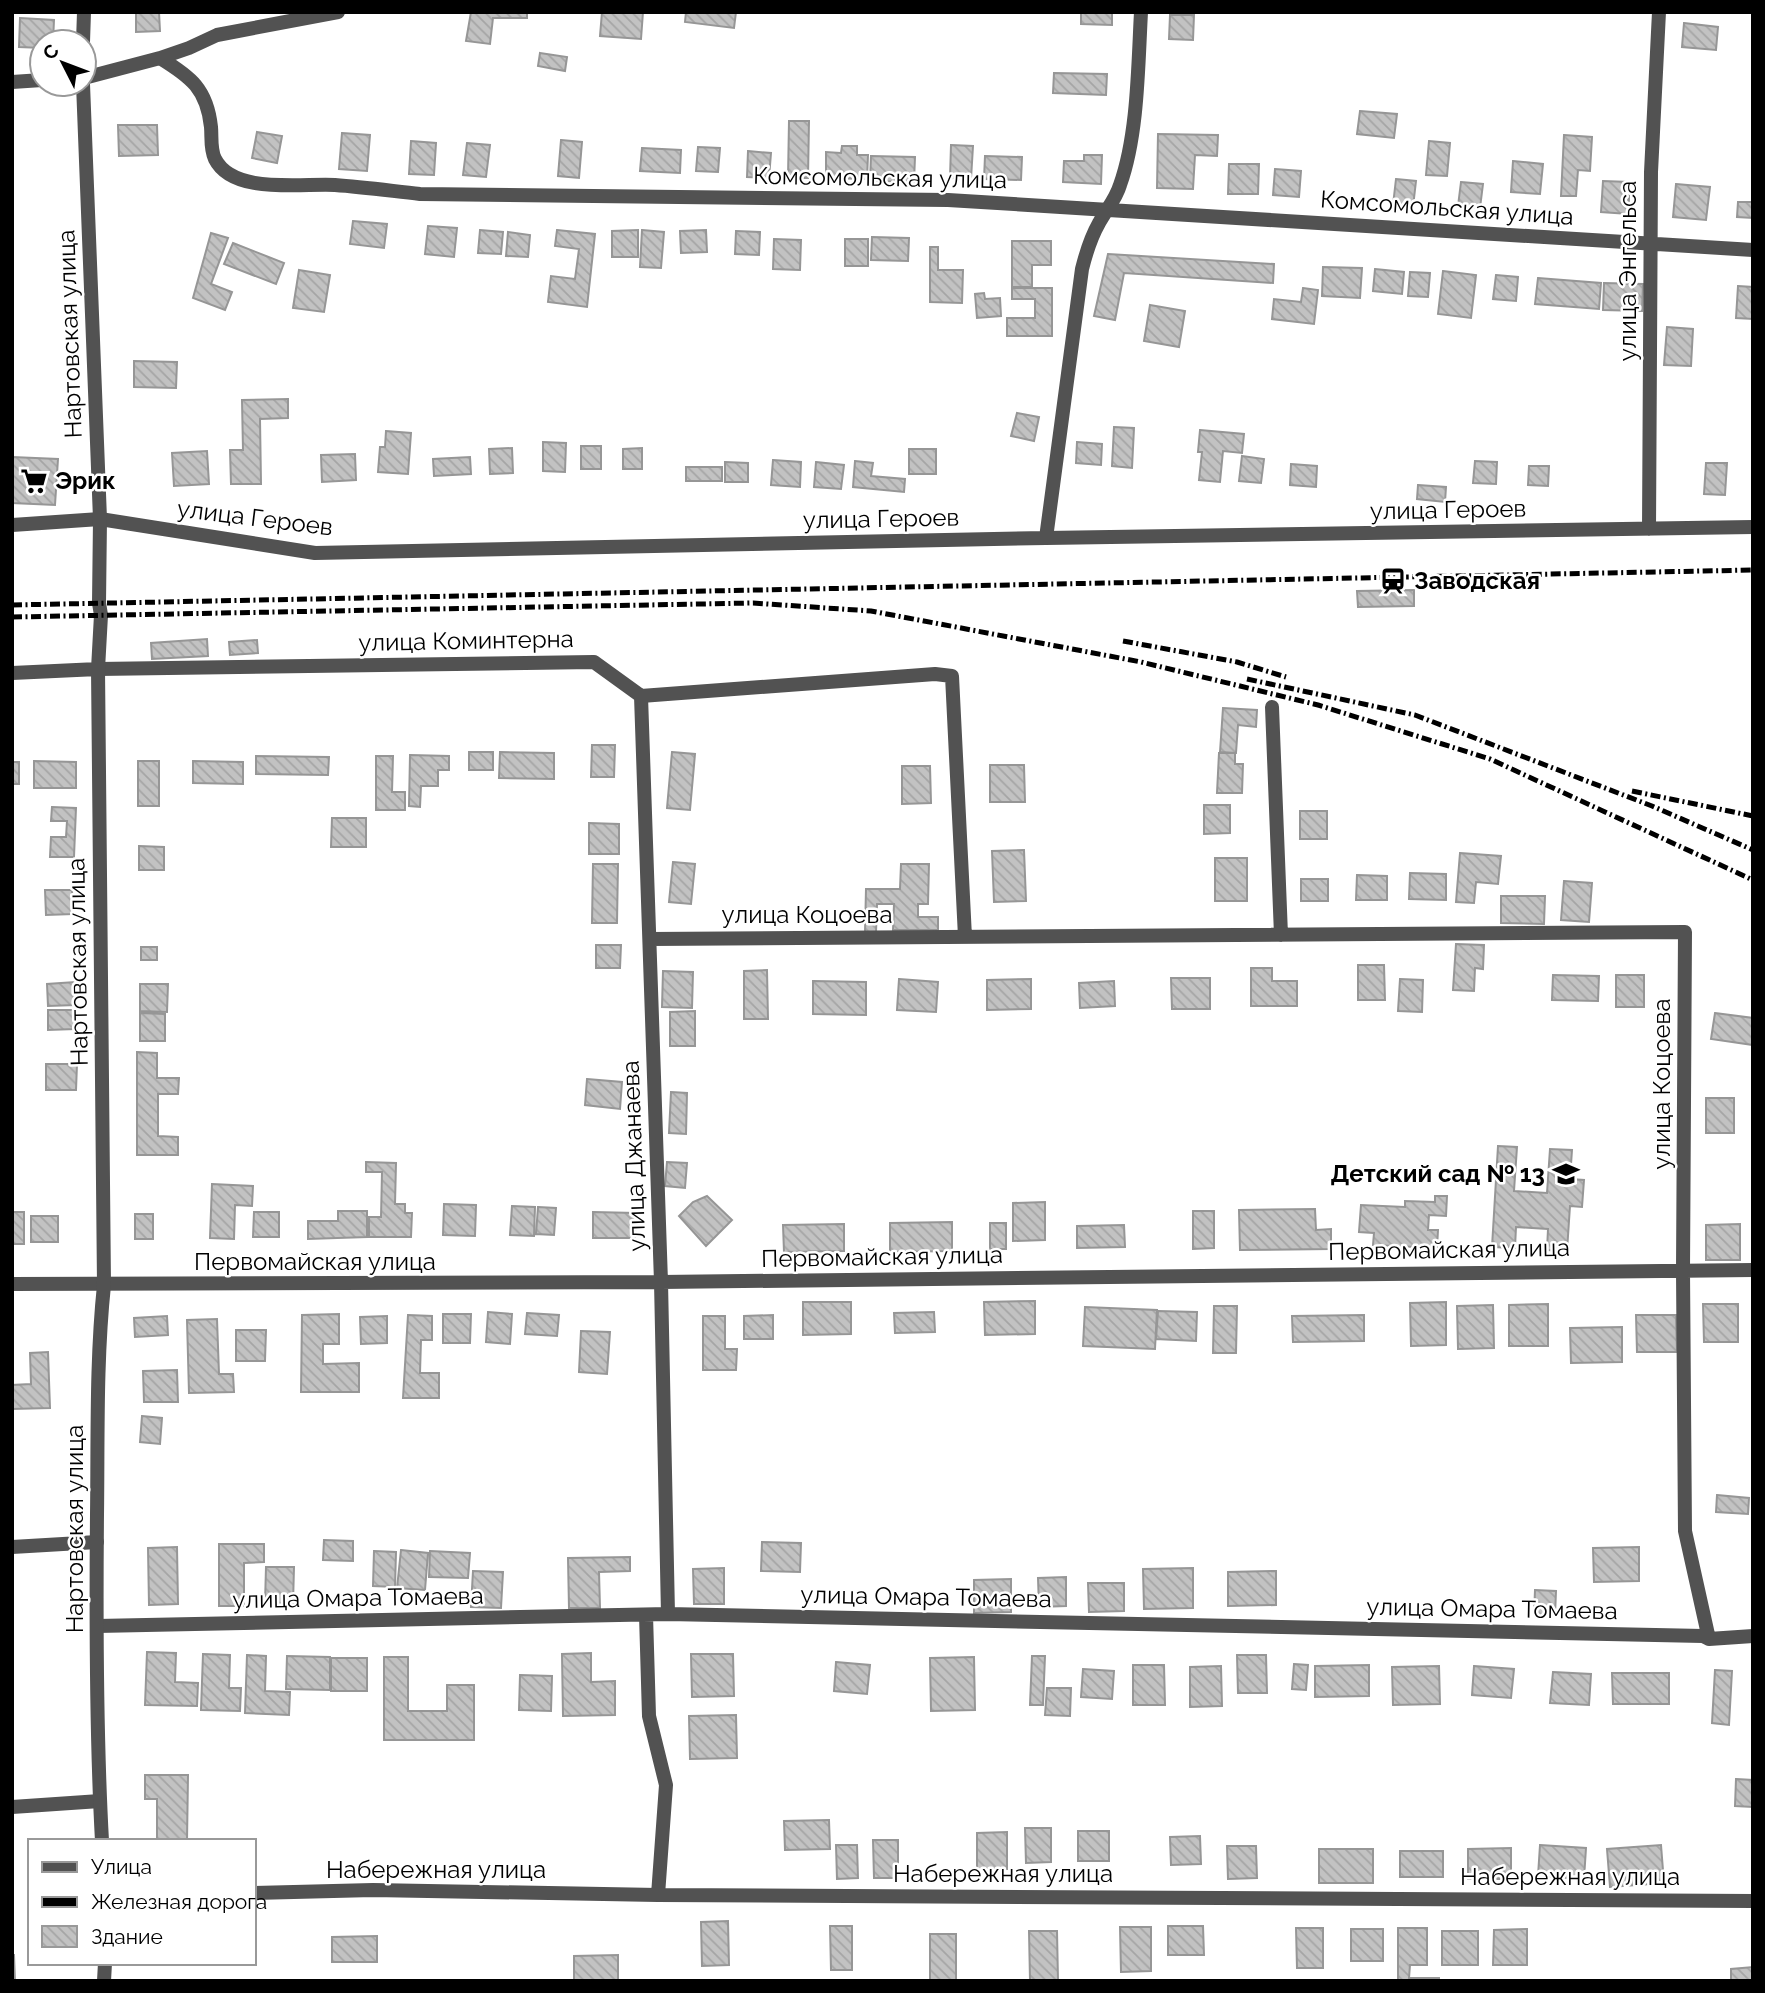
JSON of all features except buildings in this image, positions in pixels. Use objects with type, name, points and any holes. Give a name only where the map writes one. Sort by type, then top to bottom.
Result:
[{"type":"street","points":[[98,74],[160,58],[216,35],[338,12]]},
{"type":"street","points":[[1046,538],[1082,269],[1094,234],[1120,187],[1130,150],[1141,12]]},
{"type":"street","name":"улица Энгельса","points":[[1649,530],[1651,172],[1659,12]]},
{"type":"street","name":"Комсомольская улица","points":[[160,58],[185,73],[200,88],[207,105],[215,159],[228,172],[256,184],[334,185],[420,194],[948,200],[1753,250]]},
{"type":"street","name":"Нартовская улица","points":[[84,98],[100,519],[101,615],[98,669],[104,1286],[99,1338],[97,1626],[102,1839]]},
{"type":"street","name":"улица Героев","points":[[12,525],[100,519],[315,553],[1753,527]]},
{"type":"street","name":"улица Коминтерна","points":[[12,673],[98,669],[594,662],[641,696]]},
{"type":"street","points":[[641,696],[935,674],[951,676],[965,937]]},
{"type":"street","name":"улица Джанаева","points":[[641,696],[661,1282],[668,1614]]},
{"type":"street","points":[[1272,707],[1281,935]]},
{"type":"street","name":"улица Коцоева","points":[[650,939],[1685,932],[1685,1531],[1709,1639]]},
{"type":"street","name":"Первомайская улица","points":[[12,1284],[104,1286],[661,1282],[1753,1270]]},
{"type":"street","points":[[12,1547],[97,1542]]},
{"type":"street","name":"улица Омара Томаева","points":[[97,1626],[668,1614],[1703,1636],[1709,1639],[1753,1636]]},
{"type":"street","points":[[646,1615],[649,1716],[666,1785],[658,1895]]},
{"type":"street","points":[[12,1807],[100,1801]]},
{"type":"street","name":"Набережная улица","points":[[256,1893],[373,1890],[658,1895],[1753,1900]]},
{"type":"railway","points":[[12,605],[1753,570]]},
{"type":"railway","points":[[12,617],[753,603],[871,611],[1141,662],[1318,705],[1490,759],[1753,880]]},
{"type":"railway","points":[[1123,641],[1237,662],[1286,677]]},
{"type":"railway","points":[[1247,679],[1415,715],[1652,806],[1753,850]]},
{"type":"railway","points":[[1632,791],[1753,816]]},
{"type":"place","name":"Эрик","points":[[34,481]]},
{"type":"place","name":"Заводская","points":[[1393,581]]},
{"type":"place","name":"Детский сад № 13","points":[[1566,1174]]}]
